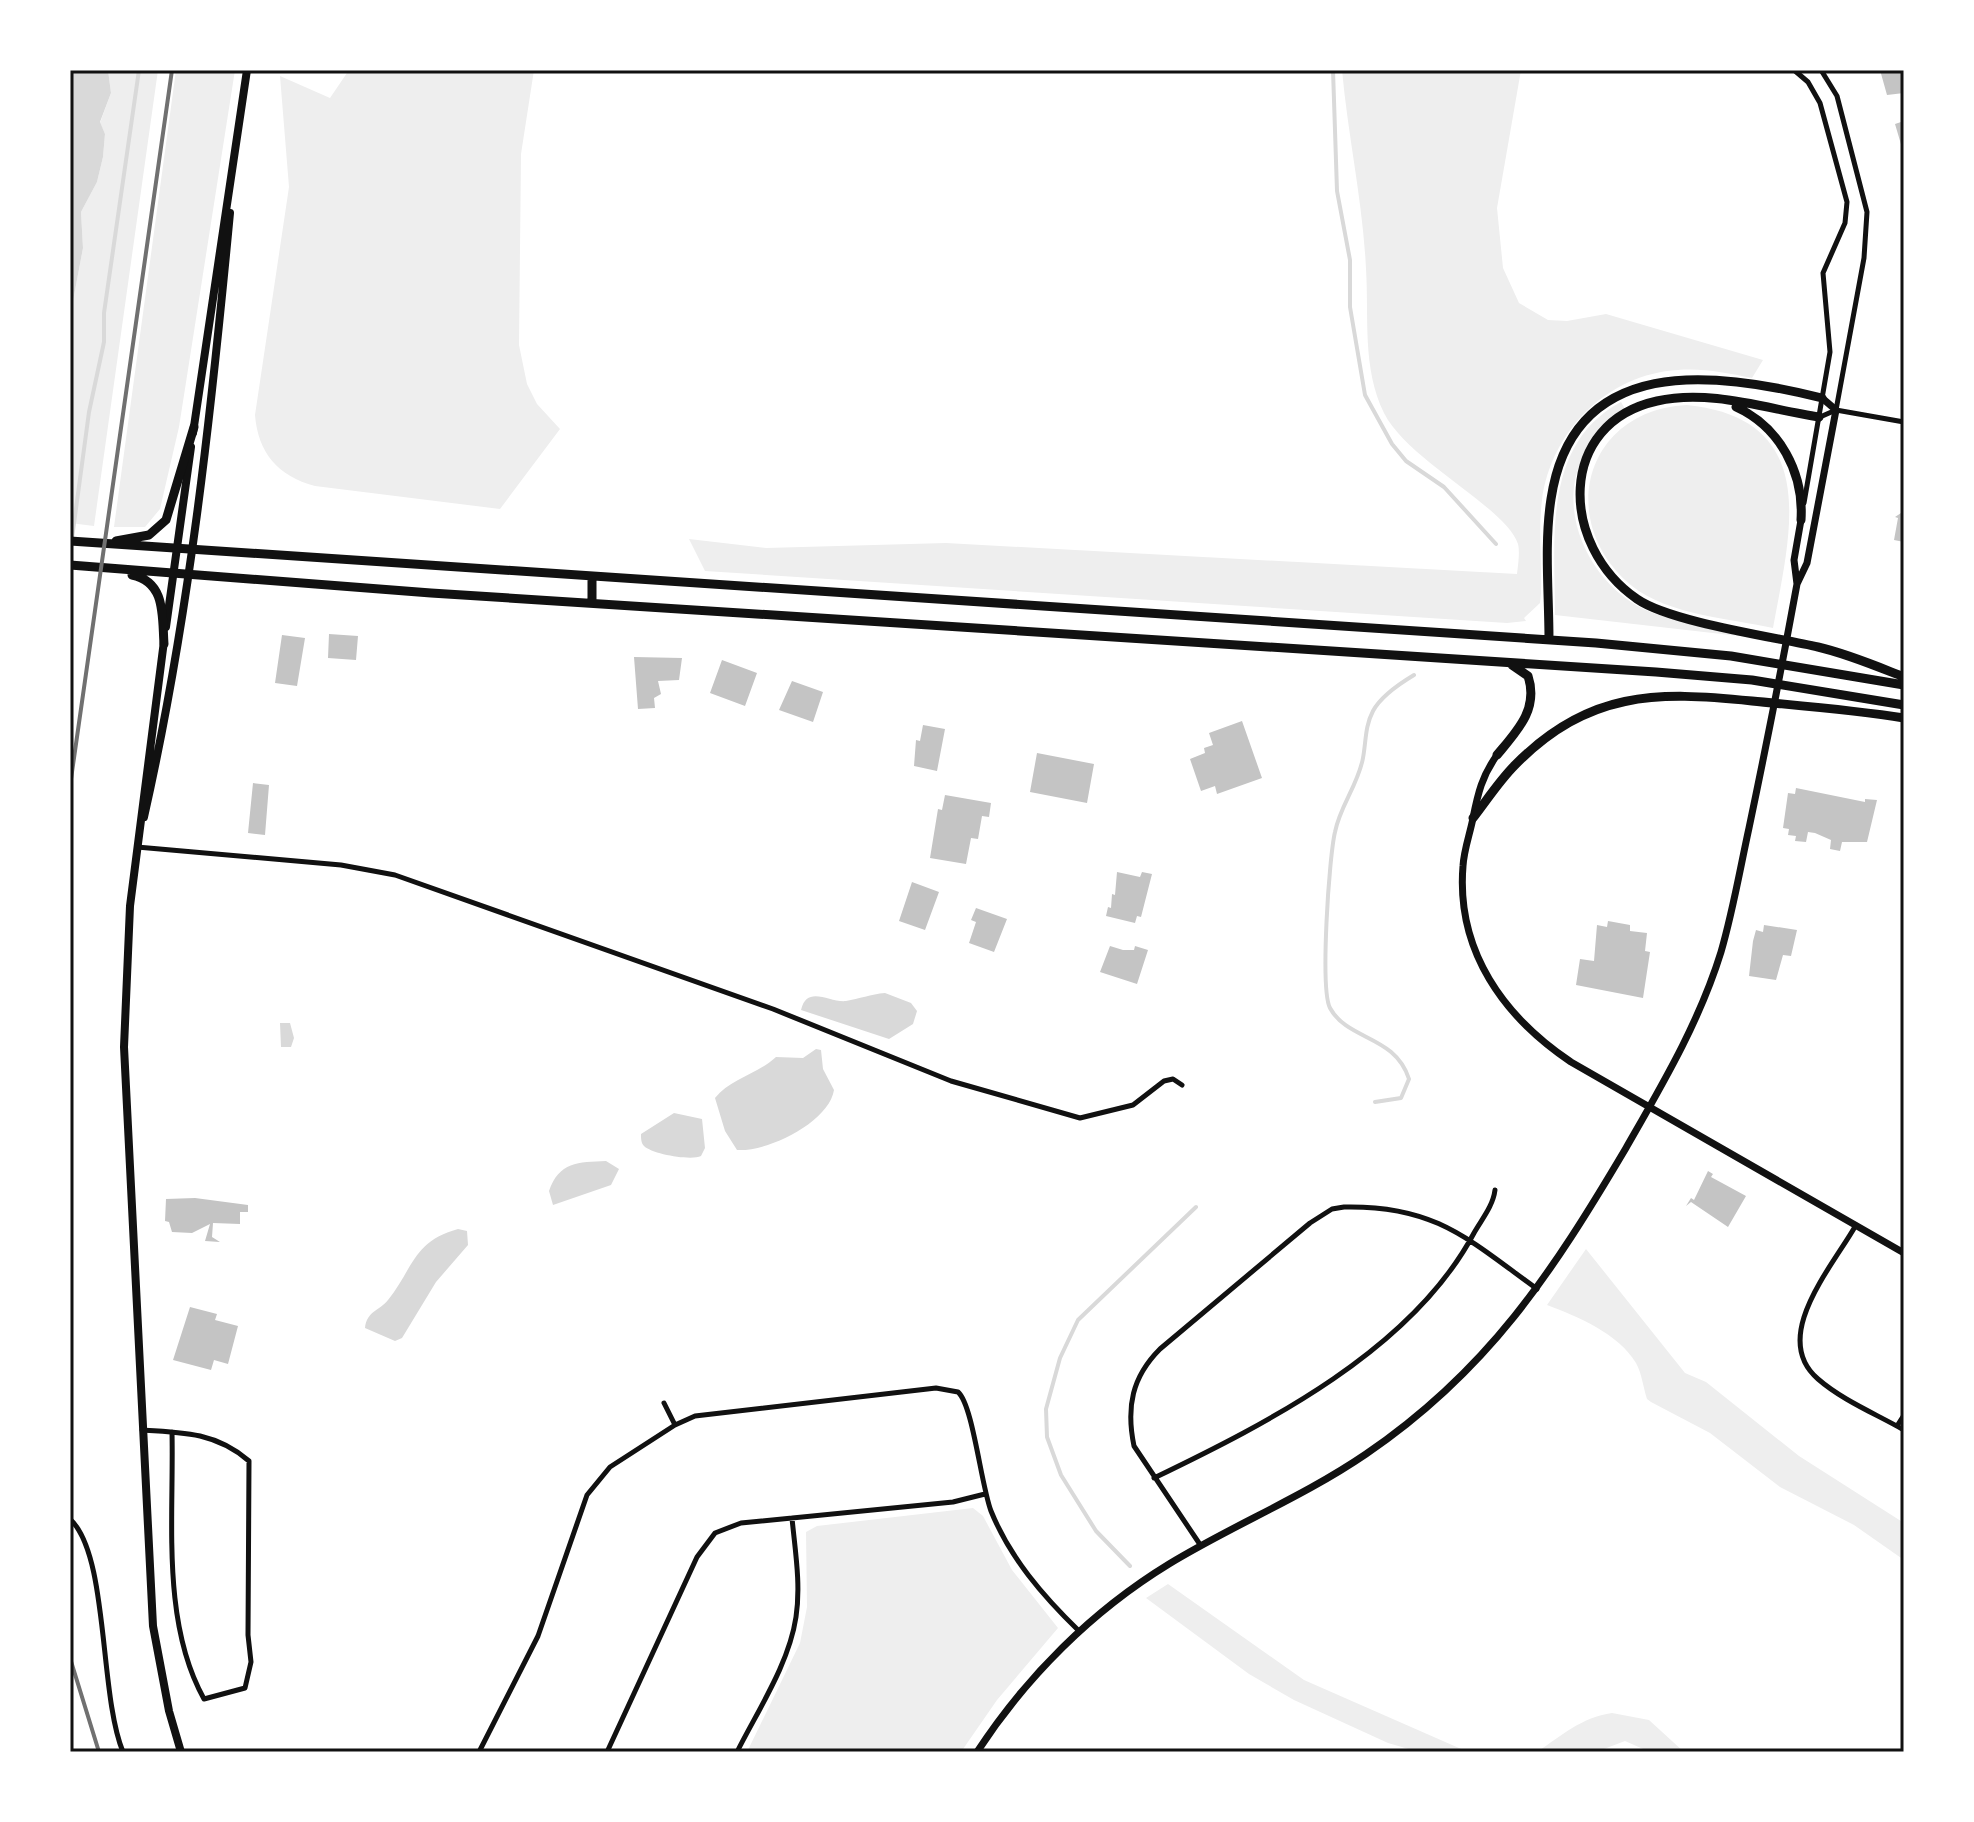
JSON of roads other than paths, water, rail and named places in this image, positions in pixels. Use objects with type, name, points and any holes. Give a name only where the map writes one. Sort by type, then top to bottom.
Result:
[{"type":"main road","points":[[181,1752],[169,1711],[153,1626],[124,1047],[129,922],[137,847],[194,427],[247,70]]},
{"type":"main road","points":[[137,847],[167,703],[211,412],[236,144]]},
{"type":"main road","points":[[1549,640],[1551,497],[1564,455],[1598,411],[1639,386],[1688,377],[1822,398]]},
{"type":"main road","points":[[1819,417],[1706,398],[1669,398],[1640,406],[1616,421],[1594,449],[1582,477],[1580,510],[1586,539],[1601,566],[1629,593],[1653,608],[1842,653],[1904,677]]},
{"type":"main road","points":[[1706,398],[1746,411],[1776,438],[1799,482],[1801,520]]},
{"type":"main road","points":[[85,543],[149,535],[166,520],[194,427]]},
{"type":"main road","points":[[70,541],[191,552],[1549,640],[1731,656],[1904,685]]},
{"type":"main road","points":[[70,565],[141,574],[592,601],[1752,680],[1904,705]]},
{"type":"main road","points":[[141,574],[157,590],[162,603],[164,644]]},
{"type":"main road","points":[[592,576],[592,601]]},
{"type":"main road","points":[[1485,660],[1515,665],[1528,676],[1531,685],[1529,710],[1523,724],[1497,755]]},
{"type":"main road","points":[[1473,818],[1509,772],[1546,738],[1587,714],[1629,699],[1697,695],[1904,718]]},
{"type":"street","points":[[1794,70],[1808,82],[1820,103],[1847,202],[1845,223],[1823,273],[1831,339],[1794,560],[1797,584]]},
{"type":"street","points":[[977,1752],[1018,1696],[1079,1631],[1150,1576],[1329,1477],[1391,1437],[1468,1370],[1538,1289],[1688,1037],[1720,955],[1764,760],[1797,584],[1807,563],[1864,258],[1867,212],[1837,96],[1821,70]]},
{"type":"street","points":[[1822,398],[1836,410],[1904,422]]},
{"type":"street","points":[[1819,417],[1836,410]]},
{"type":"street","points":[[1497,755],[1478,788],[1462,871],[1465,914],[1475,952],[1496,993],[1522,1025],[1544,1043],[1649,1107],[1904,1253]]},
{"type":"street","points":[[137,847],[319,862],[395,875],[773,1009],[951,1081],[1080,1118],[1133,1105],[1164,1081],[1173,1079],[1182,1085]]},
{"type":"street","points":[[1154,1478],[1278,1414],[1338,1376],[1414,1311],[1452,1268],[1490,1207],[1495,1190]]},
{"type":"street","points":[[1201,1546],[1140,1459],[1130,1428],[1132,1392],[1139,1375],[1160,1349],[1310,1223],[1332,1209],[1358,1207],[1421,1215],[1471,1240],[1538,1289]]},
{"type":"street","points":[[1856,1225],[1806,1311],[1799,1342],[1804,1361],[1818,1379],[1904,1430]]},
{"type":"street","points":[[479,1752],[538,1636],[587,1495],[610,1467],[675,1425],[695,1416],[741,1408],[936,1388],[958,1392],[968,1405],[985,1494],[1017,1559],[1079,1631]]},
{"type":"street","points":[[664,1403],[675,1425]]},
{"type":"street","points":[[1897,1426],[1904,1415]]},
{"type":"street","points":[[142,1430],[199,1433],[235,1449],[249,1461],[248,1635],[251,1662],[245,1688],[204,1699],[187,1669],[176,1596],[172,1432]]},
{"type":"street","points":[[607,1752],[705,1543],[727,1526],[953,1502],[985,1494]]},
{"type":"street","points":[[737,1752],[791,1640],[798,1601],[792,1518]]},
{"type":"street","points":[[70,1519],[88,1547],[107,1694],[123,1752]]},
{"type":"waterway","points":[[70,553],[89,412],[104,342],[104,313],[139,70]]},
{"type":"waterway","points":[[1333,70],[1337,191],[1350,260],[1350,307],[1365,395],[1392,444],[1406,461],[1444,487],[1496,544]]},
{"type":"waterway","points":[[1375,1102],[1401,1098],[1409,1079],[1393,1054],[1348,1027],[1330,1008],[1326,976],[1330,867],[1337,822],[1361,768],[1370,717],[1386,695],[1414,675]]},
{"type":"waterway","points":[[1130,1566],[1096,1531],[1061,1475],[1047,1437],[1046,1409],[1060,1358],[1078,1320],[1196,1207]]},
{"type":"railway","points":[[70,786],[172,70]]},
{"type":"railway","points":[[70,1658],[99,1752]]}]
